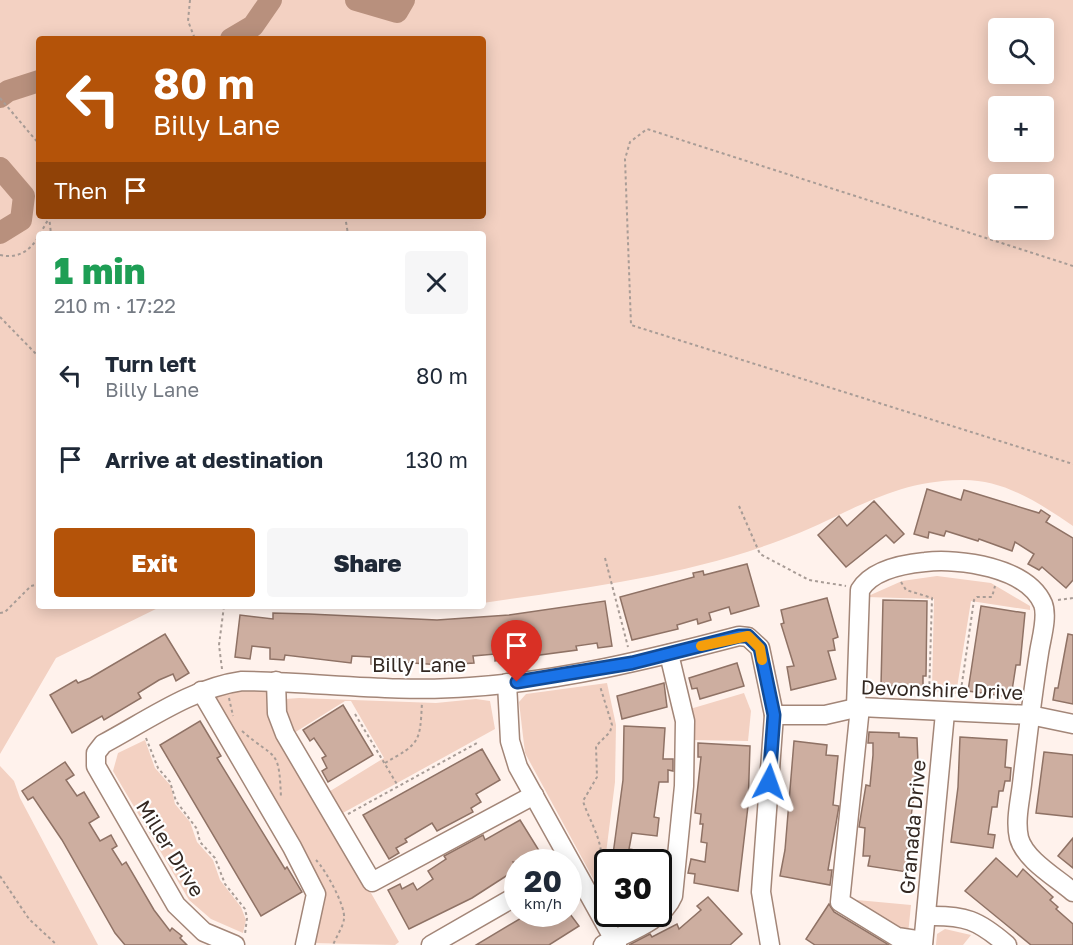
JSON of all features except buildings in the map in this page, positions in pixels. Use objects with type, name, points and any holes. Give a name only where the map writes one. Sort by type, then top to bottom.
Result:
[{"type":"street","points":[[923,943],[897,937],[840,902],[858,707],[860,590],[864,583],[885,571],[910,563],[944,560],[990,567],[1036,592],[1045,612],[1030,715],[1018,821],[1019,837],[1030,856],[1073,892]]},
{"type":"street","name":"Billy Lane","points":[[96,753],[103,744],[201,691],[242,681],[414,689],[507,683],[632,663],[739,636],[748,636],[756,641],[760,648],[774,715]]},
{"type":"street","points":[[582,888],[611,943],[668,908],[673,896],[684,786],[685,721],[669,654]]},
{"type":"street","points":[[276,681],[277,713],[285,734],[372,882],[534,795]]},
{"type":"street","points":[[507,683],[510,741],[518,767],[562,849]]},
{"type":"street","points":[[201,691],[292,847],[316,894],[305,945]]},
{"type":"street","name":"Devonshire Drive","points":[[774,715],[825,715],[858,707],[952,707],[1030,715],[1073,724]]},
{"type":"street","name":"Granada Drive","points":[[923,943],[952,707]]},
{"type":"street","points":[[770,945],[760,892],[774,715]]},
{"type":"street","name":"Miller Drive","points":[[96,753],[96,766],[176,905],[204,933],[239,941]]},
{"type":"street","points":[[431,945],[504,903]]},
{"type":"street","points":[[927,916],[954,916],[975,921],[1007,945]]},
{"type":"path","points":[[190,0],[188,21],[194,36]]},
{"type":"path","points":[[0,98],[36,140]]},
{"type":"path","points":[[1073,266],[647,129],[630,142],[626,159],[631,325],[1073,464]]},
{"type":"path","points":[[0,255],[23,254],[32,248],[36,242]]},
{"type":"path","points":[[0,317],[36,354]]},
{"type":"path","points":[[605,558],[629,653]]},
{"type":"path","points":[[899,580],[906,590],[932,598],[929,699]]},
{"type":"path","points":[[952,707],[974,600],[977,597],[993,597],[996,583]]},
{"type":"path","points":[[0,613],[5,612],[31,586],[36,585]]},
{"type":"path","points":[[223,672],[219,645],[224,609]]},
{"type":"path","points":[[590,877],[598,871],[600,849],[596,831],[583,801],[597,777],[596,746],[610,732],[612,725],[600,686]]},
{"type":"path","points":[[385,764],[411,748],[418,740],[422,700]]},
{"type":"path","points":[[355,714],[398,786]]},
{"type":"path","points":[[144,735],[152,747],[158,768],[170,782],[176,801],[197,829],[200,842],[215,858],[225,884],[245,909],[247,927],[239,941]]},
{"type":"path","points":[[336,820],[477,743]]},
{"type":"path","points":[[0,876],[30,919],[57,945]]},
{"type":"shaded area","points":[[0,0],[1073,0],[1073,526],[1034,501],[1006,488],[977,481],[935,482],[889,493],[781,540],[708,563],[634,579],[486,603],[486,231],[36,231],[36,609],[156,609],[56,658],[0,754]]},
{"type":"shaded area","points":[[937,576],[991,583],[1030,606],[1030,610],[971,601],[956,694],[932,691],[934,599],[866,597],[902,581]]},
{"type":"shaded area","points":[[607,683],[616,725],[615,782],[607,849],[594,849],[594,880],[582,858],[582,849],[577,849],[525,753],[519,702],[526,694]]},
{"type":"shaded area","points":[[262,686],[270,692],[275,725],[399,942],[395,945],[313,943],[323,905],[323,893],[215,705],[216,694]]},
{"type":"shaded area","points":[[744,693],[751,711],[748,741],[692,740],[690,709]]},
{"type":"shaded area","points":[[285,699],[436,703],[476,699],[490,701],[495,729],[341,814],[327,793],[384,758],[351,701],[345,701],[294,733],[286,717]]},
{"type":"shaded area","points":[[145,740],[155,768],[171,786],[175,804],[190,822],[197,842],[213,860],[220,880],[241,907],[246,920],[243,933],[211,919],[189,900],[113,771],[118,753]]},
{"type":"shaded area","points":[[0,766],[14,781],[20,798],[98,945],[0,945]]},
{"type":"shaded area","points":[[846,899],[911,905],[908,934]]},
{"type":"shaded area","points":[[945,929],[971,935],[963,945],[936,945],[937,934]]},
{"type":"waterway","points":[[236,36],[253,26],[271,0]]},
{"type":"waterway","points":[[356,0],[397,12],[404,0]]},
{"type":"waterway","points":[[0,97],[8,91],[36,82]]},
{"type":"waterway","points":[[0,168],[24,196],[21,220],[0,233]]},
{"type":"slow traffic","points":[[701,646],[739,636],[748,636],[756,641],[762,660]]},
{"type":"route","points":[[517,682],[541,680],[632,663],[739,636],[748,636],[756,641],[760,648],[774,715],[769,782]]}]
